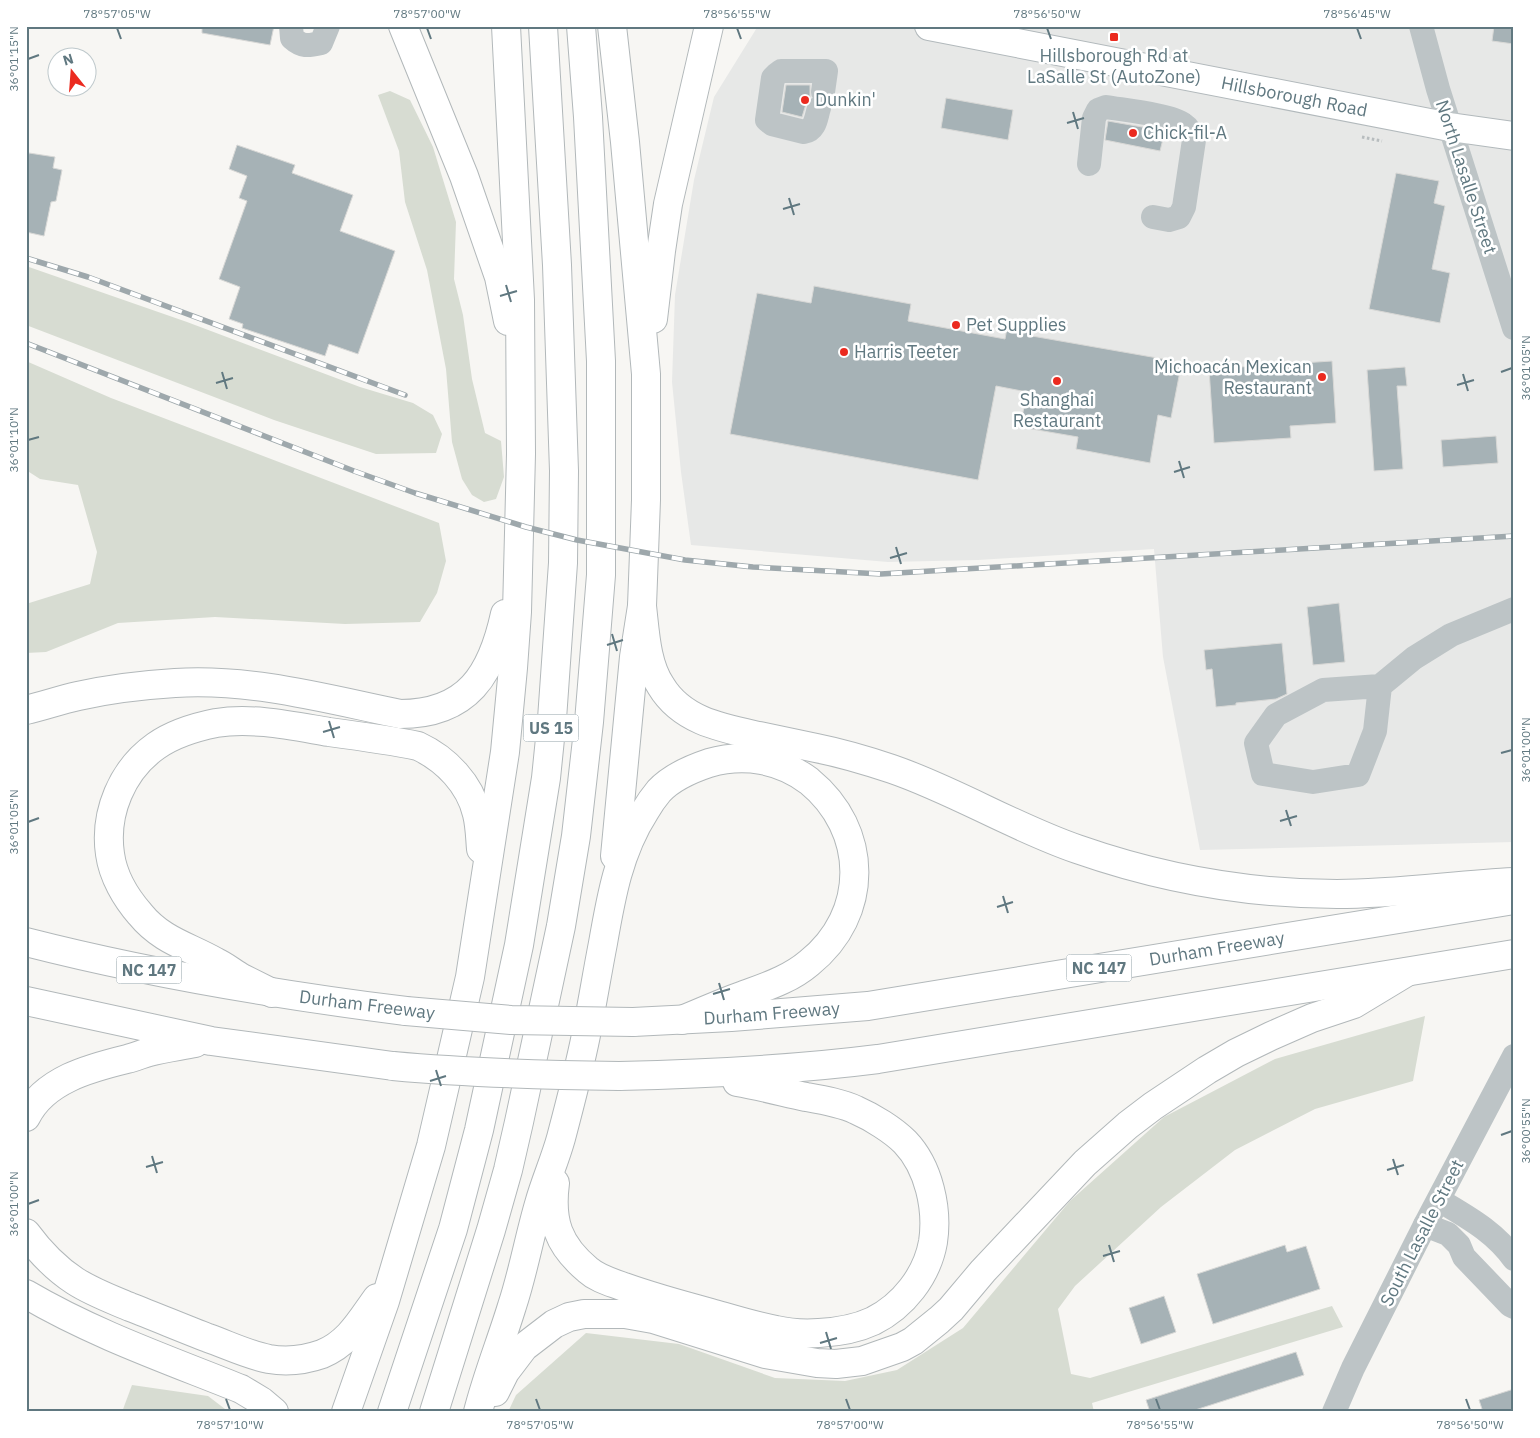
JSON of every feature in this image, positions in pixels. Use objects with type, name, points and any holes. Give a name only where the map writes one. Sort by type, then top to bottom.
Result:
[{"type":"main road","points":[[403,26],[464,176],[499,277],[520,391]]},
{"type":"main road","points":[[346,1412],[393,1274],[431,1146],[470,977],[505,752],[517,612],[522,454],[520,391],[521,308],[506,26]]},
{"type":"main road","name":"US 15","points":[[392,1412],[453,1229],[478,1130],[519,945],[548,758],[563,563],[564,471],[557,265],[543,26]]},
{"type":"main road","name":"US 15","points":[[434,1412],[491,1230],[519,1122],[561,926],[576,836],[588,730],[601,575],[601,370],[581,26]]},
{"type":"main road","points":[[478,1412],[487,1378],[512,1305],[539,1203],[560,1141],[585,1039],[613,887],[616,830],[634,657],[642,606],[646,500],[646,374],[625,142],[612,26]]},
{"type":"main road","points":[[646,374],[660,252],[668,204],[709,26]]},
{"type":"main road","name":"Hillsborough Road","points":[[929,26],[1450,127],[1514,136]]},
{"type":"main road","points":[[26,710],[78,696],[176,683],[222,683],[262,687],[400,714],[418,714],[438,709],[469,692],[491,661],[500,638],[518,546]]},
{"type":"main road","points":[[642,606],[650,654],[660,685],[675,703],[695,717],[708,724],[821,749],[892,769],[1076,848],[1133,866],[1186,879],[1239,888],[1295,893],[1378,893],[1514,882]]},
{"type":"main road","points":[[272,993],[216,961],[172,941],[140,914],[116,878],[110,855],[109,825],[116,799],[131,770],[157,745],[174,736],[218,723],[253,722],[404,743],[418,746],[430,752],[455,773],[471,797],[477,814],[479,829],[483,898]]},
{"type":"main road","points":[[613,887],[623,856],[639,820],[659,791],[686,772],[716,762],[731,758],[753,758],[768,761],[794,771],[816,788],[828,800],[841,818],[853,854],[854,880],[848,909],[834,938],[812,962],[798,973],[682,1020]]},
{"type":"main road","name":"Durham Freeway","points":[[26,942],[128,966],[272,993],[406,1011],[512,1020],[633,1022],[731,1018],[868,1006],[1514,900]]},
{"type":"main road","points":[[26,1001],[211,1041],[393,1066],[463,1072],[540,1075],[694,1075],[814,1067],[878,1060],[1514,954]]},
{"type":"main road","points":[[484,1412],[505,1372],[524,1347],[554,1324],[569,1317],[584,1314],[625,1314],[652,1319],[765,1354],[817,1363],[836,1364],[862,1361],[913,1341],[951,1309],[983,1270],[1085,1163],[1153,1106],[1236,1053],[1312,1018],[1354,1004],[1407,972]]},
{"type":"main road","points":[[26,1117],[40,1098],[56,1085],[95,1066],[151,1052],[211,1041]]},
{"type":"main road","points":[[560,1141],[552,1206],[554,1218],[566,1247],[590,1272],[604,1280],[685,1306],[759,1326],[792,1332],[818,1333],[844,1330],[872,1321],[886,1313],[910,1292],[928,1260],[935,1231],[934,1208],[928,1183],[924,1171],[906,1143],[893,1131],[856,1110],[829,1101],[694,1075]]},
{"type":"main road","points":[[26,1233],[43,1255],[59,1270],[98,1294],[182,1328],[268,1359],[286,1361],[302,1359],[322,1354],[346,1340],[358,1326],[393,1274]]},
{"type":"main road","points":[[26,1294],[52,1309],[102,1332],[241,1389],[261,1401],[274,1412]]},
{"type":"street","points":[[291,26],[292,38],[300,45],[321,43],[328,26]]},
{"type":"street","name":"North Lasalle Street","points":[[1420,26],[1450,127],[1510,302],[1514,328]]},
{"type":"street","points":[[1089,164],[1094,118],[1098,110],[1106,107],[1182,122],[1191,130],[1194,140],[1184,207],[1179,217],[1170,220],[1153,217]]},
{"type":"street","points":[[1380,686],[1375,731],[1358,775],[1313,782],[1263,774],[1256,743],[1276,715],[1323,690],[1380,686],[1414,658],[1452,635],[1514,609]]},
{"type":"street","name":"South Lasalle Street","points":[[1334,1412],[1353,1368],[1425,1225],[1514,1056]]},
{"type":"street","points":[[1439,1200],[1483,1227],[1504,1245],[1514,1259]]},
{"type":"street","points":[[1425,1225],[1448,1234],[1464,1257],[1514,1307]]},
{"type":"street","points":[[1458,1246],[1478,1251],[1514,1290]]},
{"type":"path","points":[[1362,137],[1382,141]]},
{"type":"shaded area","points":[[758,26],[1514,26],[1514,842],[1200,850],[1163,657],[1154,549],[978,560],[888,562],[691,545],[672,382],[675,295],[694,180],[714,97]]},
{"type":"shaded area","points":[[390,91],[410,100],[433,147],[456,222],[454,279],[463,315],[472,379],[485,433],[501,441],[504,477],[496,499],[484,502],[472,495],[462,479],[452,442],[446,369],[427,270],[405,202],[399,151],[378,95]]},
{"type":"shaded area","points":[[26,266],[187,322],[360,387],[413,403],[433,415],[442,434],[436,453],[376,454],[274,420],[26,325]]},
{"type":"shaded area","points":[[26,361],[111,398],[439,523],[446,561],[437,593],[420,622],[345,624],[215,617],[118,623],[46,652],[26,653],[26,604],[90,584],[97,552],[78,485],[40,479],[26,470]]},
{"type":"shaded area","points":[[1425,1016],[1413,1081],[1315,1109],[1235,1150],[1161,1207],[1075,1286],[1058,1309],[1071,1374],[1090,1378],[1332,1306],[1343,1327],[1092,1403],[1094,1412],[508,1412],[516,1395],[586,1333],[679,1344],[775,1378],[845,1381],[897,1370],[963,1328],[1070,1201],[1164,1117],[1275,1059]]},
{"type":"shaded area","points":[[132,1385],[208,1396],[229,1412],[122,1412]]},
{"type":"building","points":[[202,26],[274,26],[270,45],[202,33]]},
{"type":"building","points":[[1494,26],[1514,26],[1514,44],[1492,41]]},
{"type":"building","points":[[786,85],[810,85],[810,97],[802,117],[782,112]]},
{"type":"building","points":[[946,98],[1013,110],[1008,140],[941,128]]},
{"type":"building","name":"Chick-fil-A","points":[[1108,121],[1165,131],[1160,151],[1105,140]]},
{"type":"building","points":[[237,145],[295,165],[292,173],[353,195],[340,231],[395,251],[358,354],[329,344],[325,356],[242,328],[243,324],[229,319],[240,287],[219,279],[247,201],[239,198],[247,176],[229,169]]},
{"type":"building","points":[[29,153],[55,157],[53,168],[62,170],[56,201],[51,202],[44,236],[26,232],[26,162]]},
{"type":"building","points":[[1396,173],[1439,181],[1434,203],[1445,206],[1432,269],[1450,273],[1440,323],[1369,309]]},
{"type":"building","points":[[814,286],[911,304],[908,321],[1005,339],[1007,328],[1033,333],[1032,336],[1169,360],[1168,364],[1181,366],[1171,418],[1158,415],[1150,463],[1076,449],[1078,437],[1020,427],[1027,392],[996,386],[978,480],[730,434],[757,293],[811,303]]},
{"type":"building","points":[[1332,361],[1336,423],[1290,426],[1291,438],[1214,443],[1209,369]]},
{"type":"building","points":[[1405,367],[1407,386],[1397,386],[1403,469],[1374,471],[1367,370]]},
{"type":"building","points":[[1496,436],[1498,463],[1443,467],[1441,440]]},
{"type":"building","points":[[1339,603],[1345,662],[1313,665],[1307,607]]},
{"type":"building","points":[[1282,643],[1287,694],[1276,699],[1216,707],[1212,669],[1206,670],[1204,650]]},
{"type":"building","points":[[1285,1245],[1287,1252],[1306,1246],[1320,1289],[1213,1324],[1197,1274]]},
{"type":"building","points":[[1164,1296],[1176,1332],[1141,1344],[1129,1308]]},
{"type":"building","points":[[1296,1352],[1304,1375],[1189,1412],[1150,1412],[1146,1400]]},
{"type":"building","points":[[1514,1389],[1514,1412],[1483,1412],[1479,1400]]},
{"type":"railway","points":[[26,258],[88,277],[405,395]]},
{"type":"railway","points":[[26,343],[415,493],[526,527],[577,540],[685,560],[753,567],[881,574],[1514,536]]},
{"type":"place","name":"Hillsborough Rd at LaSalle St (AutoZone)","points":[[1114,37]]},
{"type":"place","name":"Dunkin'","points":[[805,100]]},
{"type":"place","name":"Chick-fil-A","points":[[1133,133]]},
{"type":"place","name":"Pet Supplies","points":[[956,325]]},
{"type":"place","name":"Harris Teeter","points":[[844,352]]},
{"type":"place","name":"Michoacán Mexican Restaurant","points":[[1322,377]]},
{"type":"place","name":"Shanghai Restaurant","points":[[1057,381]]}]
